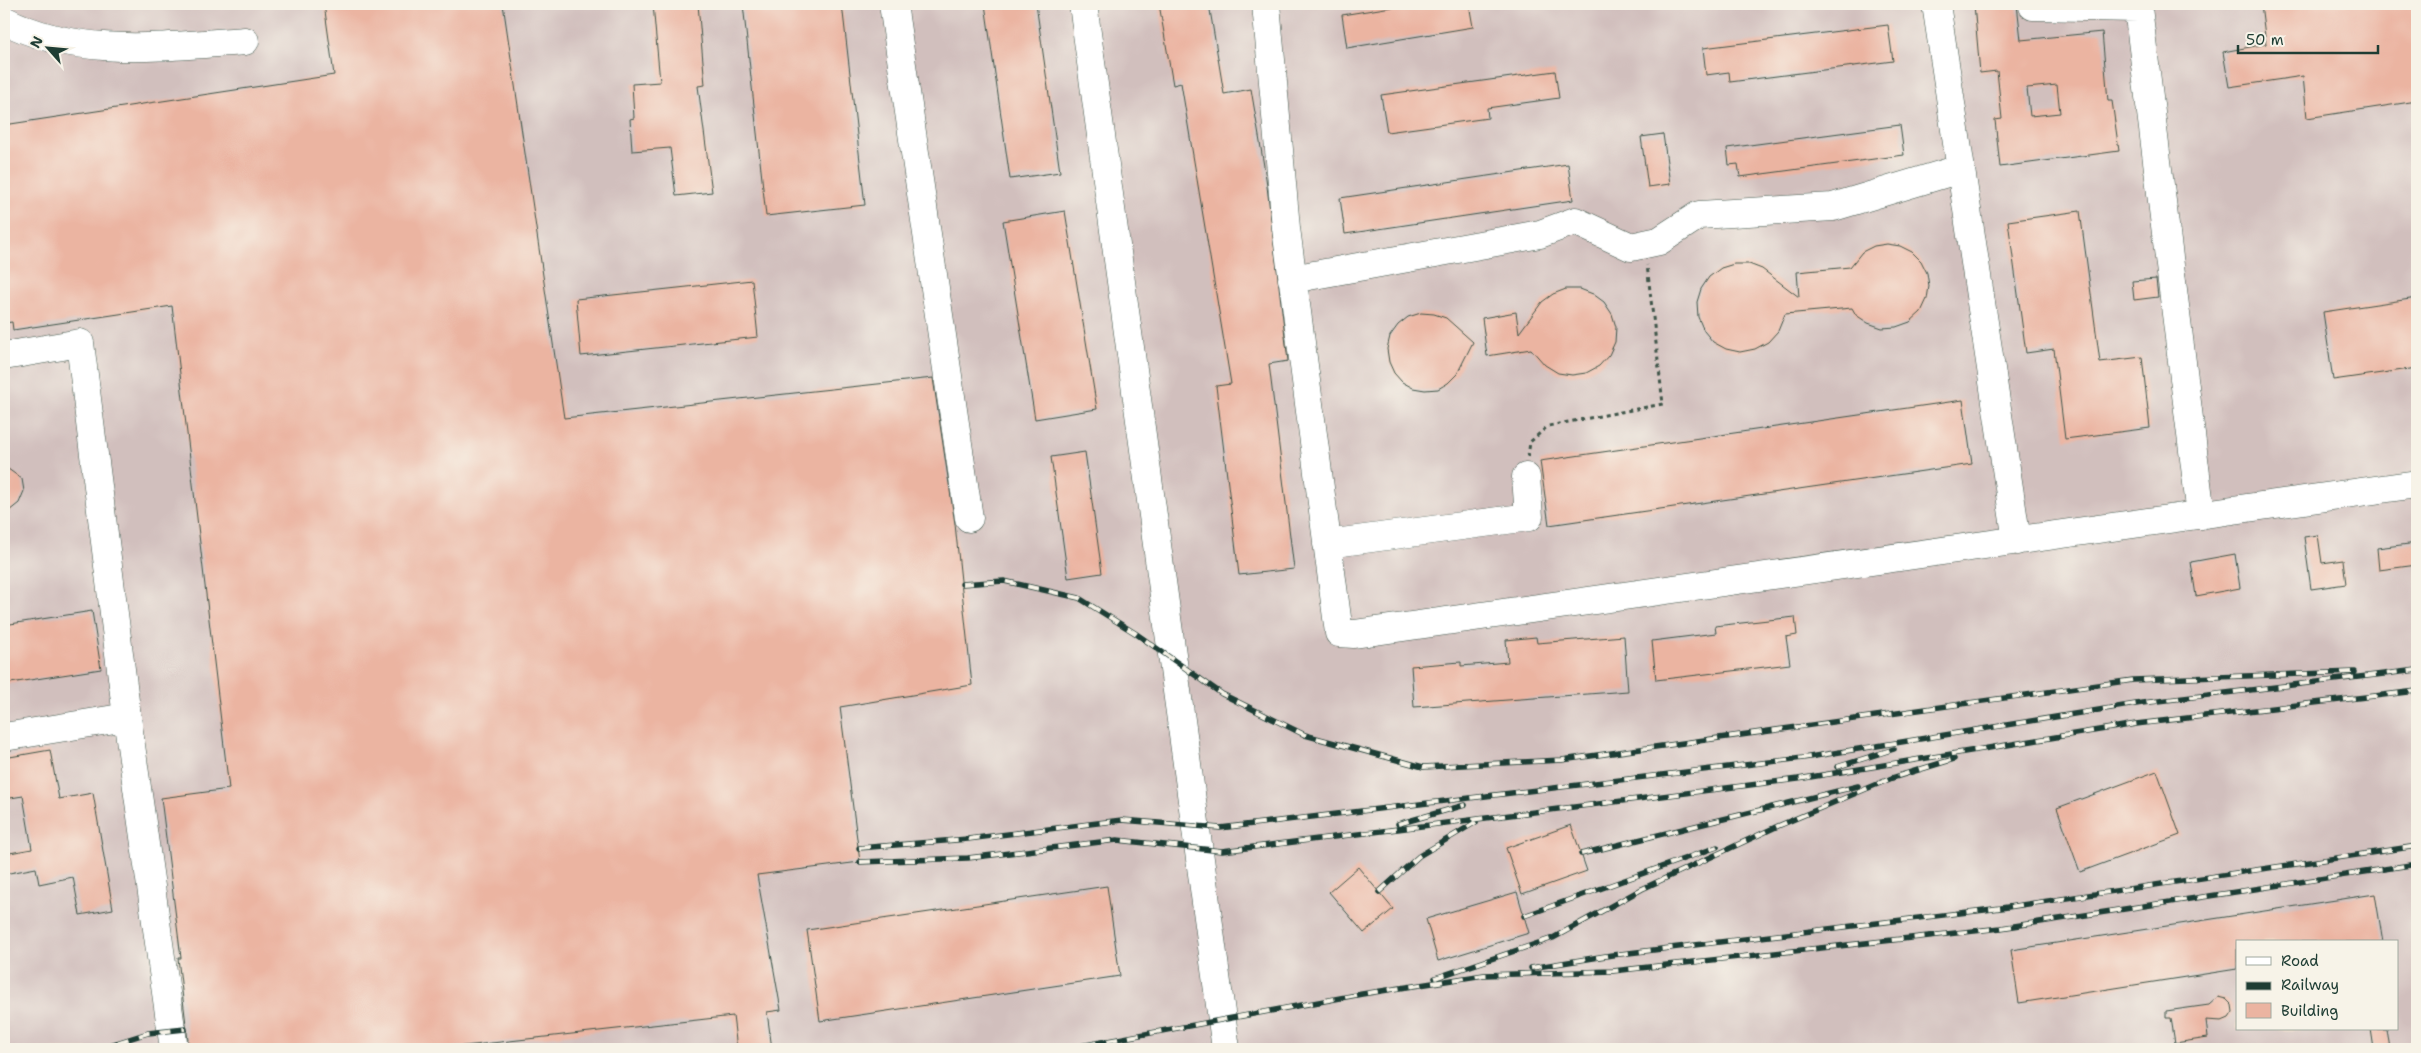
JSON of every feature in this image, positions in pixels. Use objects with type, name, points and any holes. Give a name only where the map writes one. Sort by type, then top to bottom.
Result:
[{"type":"street","points":[[893,4],[969,518]]},
{"type":"street","points":[[1083,4],[1226,1049]]},
{"type":"street","points":[[1266,4],[1286,228],[1339,633],[1354,634],[2417,484]]},
{"type":"street","points":[[1936,4],[2017,541]]},
{"type":"street","points":[[2033,4],[2033,6],[2137,6],[2201,515]]},
{"type":"street","points":[[4,20],[25,31],[65,42],[127,49],[245,41]]},
{"type":"street","points":[[1292,279],[1540,234],[1575,220],[1631,246],[1645,244],[1659,241],[1699,215],[1832,207],[1960,169]]},
{"type":"street","points":[[4,356],[80,343],[126,717],[174,1049]]},
{"type":"street","points":[[1328,544],[1529,517],[1526,477]]},
{"type":"street","points":[[4,737],[126,717]]},
{"type":"path","points":[[1526,477],[1530,442],[1548,426],[1663,404],[1645,244]]},
{"type":"shaded area","points":[[4,4],[2417,4],[2417,1049],[4,1049]]},
{"type":"building","points":[[324,4],[503,4],[564,418],[933,378],[955,524],[972,685],[840,707],[860,862],[757,875],[781,1010],[767,1012],[772,1049],[737,1049],[733,1016],[438,1049],[189,1049],[178,958],[181,958],[161,798],[229,789],[172,306],[13,330],[12,322],[4,323],[4,125],[334,75]]},
{"type":"building","points":[[653,4],[698,4],[705,85],[698,86],[712,192],[676,196],[670,148],[632,151],[630,119],[634,118],[632,84],[660,82]]},
{"type":"building","points":[[743,4],[842,4],[865,205],[766,216]]},
{"type":"building","points":[[985,4],[1036,4],[1060,172],[1010,179]]},
{"type":"building","points":[[1159,4],[1209,4],[1224,94],[1251,89],[1266,178],[1288,361],[1269,364],[1294,569],[1239,575],[1216,386],[1231,384],[1181,83],[1173,85]]},
{"type":"building","points":[[1410,4],[1469,4],[1473,27],[1347,48],[1342,15]]},
{"type":"building","points":[[1974,4],[2017,4],[2021,40],[2102,32],[2108,101],[2112,101],[2119,151],[2000,167],[1995,120],[2002,119],[1997,71],[1980,73]],"holes":[[[2057,85],[2060,113],[2030,116],[2027,88]]]},
{"type":"building","points":[[2261,4],[2417,4],[2417,101],[2307,118],[2303,76],[2229,87],[2223,52],[2266,44]]},
{"type":"building","points":[[1888,25],[1893,61],[1730,82],[1729,72],[1706,75],[1703,48]]},
{"type":"building","points":[[1555,71],[1559,98],[1487,108],[1488,118],[1387,132],[1381,95]]},
{"type":"building","points":[[1900,125],[1904,155],[1740,177],[1738,164],[1729,165],[1727,148]]},
{"type":"building","points":[[1663,134],[1670,184],[1648,187],[1641,137]]},
{"type":"building","points":[[1568,164],[1573,200],[1345,234],[1340,198]]},
{"type":"building","points":[[1065,211],[1097,409],[1035,419],[1003,221]]},
{"type":"building","points":[[2080,211],[2100,362],[2142,357],[2150,428],[2065,439],[2054,349],[2026,353],[2008,221]]},
{"type":"building","points":[[1887,244],[1900,246],[1912,252],[1921,261],[1927,273],[1929,286],[1927,299],[1921,312],[1910,322],[1896,327],[1882,328],[1868,323],[1856,315],[1852,308],[1785,314],[1778,331],[1768,342],[1755,349],[1740,352],[1726,349],[1713,342],[1704,331],[1698,317],[1697,302],[1701,289],[1709,277],[1721,268],[1734,264],[1749,264],[1762,269],[1799,297],[1797,272],[1850,267],[1862,252],[1874,246]]},
{"type":"building","points":[[2156,279],[2158,297],[2134,300],[2132,281]]},
{"type":"building","points":[[752,280],[758,337],[581,356],[576,299]]},
{"type":"building","points":[[1566,289],[1580,289],[1593,294],[1604,302],[1612,314],[1616,327],[1615,342],[1609,355],[1599,366],[1586,373],[1572,375],[1558,373],[1545,365],[1531,349],[1487,356],[1482,318],[1516,312],[1519,333],[1542,302],[1553,294]]},
{"type":"building","points":[[2417,298],[2417,368],[2333,380],[2323,312]]},
{"type":"building","points":[[1421,313],[1434,314],[1446,318],[1473,342],[1457,374],[1438,389],[1425,390],[1413,388],[1402,382],[1394,373],[1389,362],[1387,349],[1390,336],[1398,325],[1408,317]]},
{"type":"building","points":[[1963,400],[1972,464],[1549,525],[1540,461]]},
{"type":"building","points":[[1085,452],[1102,573],[1068,578],[1051,457]]},
{"type":"building","points":[[4,466],[22,479],[24,491],[19,503],[4,515]]},
{"type":"building","points":[[2318,535],[2322,563],[2343,560],[2346,584],[2311,589],[2304,537]]},
{"type":"building","points":[[2417,543],[2417,565],[2379,570],[2377,548]]},
{"type":"building","points":[[2235,554],[2240,588],[2196,596],[2191,562]]},
{"type":"building","points":[[92,611],[101,669],[4,684],[4,625]]},
{"type":"building","points":[[1795,617],[1797,635],[1786,637],[1790,664],[1656,680],[1652,641],[1716,633],[1715,626]]},
{"type":"building","points":[[1624,636],[1628,691],[1414,707],[1411,666],[1461,662],[1461,666],[1508,662],[1506,640],[1536,637],[1537,643]]},
{"type":"building","points":[[50,750],[59,799],[93,793],[113,909],[80,915],[73,877],[39,884],[36,868],[4,874],[4,854],[32,849],[23,796],[4,799],[4,758]]},
{"type":"building","points":[[2157,771],[2180,835],[2080,872],[2057,808]]},
{"type":"building","points":[[1571,825],[1587,871],[1522,894],[1506,848]]},
{"type":"building","points":[[1358,867],[1393,909],[1364,933],[1329,892]]},
{"type":"building","points":[[1107,886],[1120,976],[820,1021],[807,930]]},
{"type":"building","points":[[1517,892],[1529,933],[1438,961],[1426,919]]},
{"type":"building","points":[[2375,894],[2383,940],[2236,940],[2236,969],[2019,1003],[2011,950]]},
{"type":"building","points":[[2218,997],[2226,999],[2232,1005],[2233,1012],[2229,1018],[2222,1021],[2206,1020],[2208,1038],[2175,1043],[2171,1018],[2166,1018],[2166,1011],[2209,1005]]},
{"type":"building","points":[[2371,1030],[2387,1030],[2390,1049],[2374,1049]]},
{"type":"railway","points":[[4,5],[14,4]]},
{"type":"railway","points":[[962,584],[1004,581],[1079,598],[1135,633],[1222,694],[1305,735],[1423,767],[1562,760],[2133,680],[2355,672]]},
{"type":"railway","points":[[859,848],[968,839],[1122,820],[1220,828],[1803,758],[2142,703],[2417,670]]},
{"type":"railway","points":[[860,862],[968,858],[1117,840],[1222,851],[1798,779],[2136,724],[2417,691]]},
{"type":"railway","points":[[1837,767],[1894,749]]},
{"type":"railway","points":[[1435,978],[1553,938],[1642,889],[1778,826],[1892,778],[1954,759]]},
{"type":"railway","points":[[1581,854],[1858,786]]},
{"type":"railway","points":[[1398,824],[1465,805]]},
{"type":"railway","points":[[1379,892],[1419,856],[1476,822]]},
{"type":"railway","points":[[1531,968],[1612,955],[2001,908],[2417,846]]},
{"type":"railway","points":[[1524,916],[1717,847]]},
{"type":"railway","points":[[1064,1049],[1362,994],[1484,975],[1613,971],[2001,928],[2417,864]]},
{"type":"railway","points":[[97,1049],[148,1033],[185,1029]]}]
